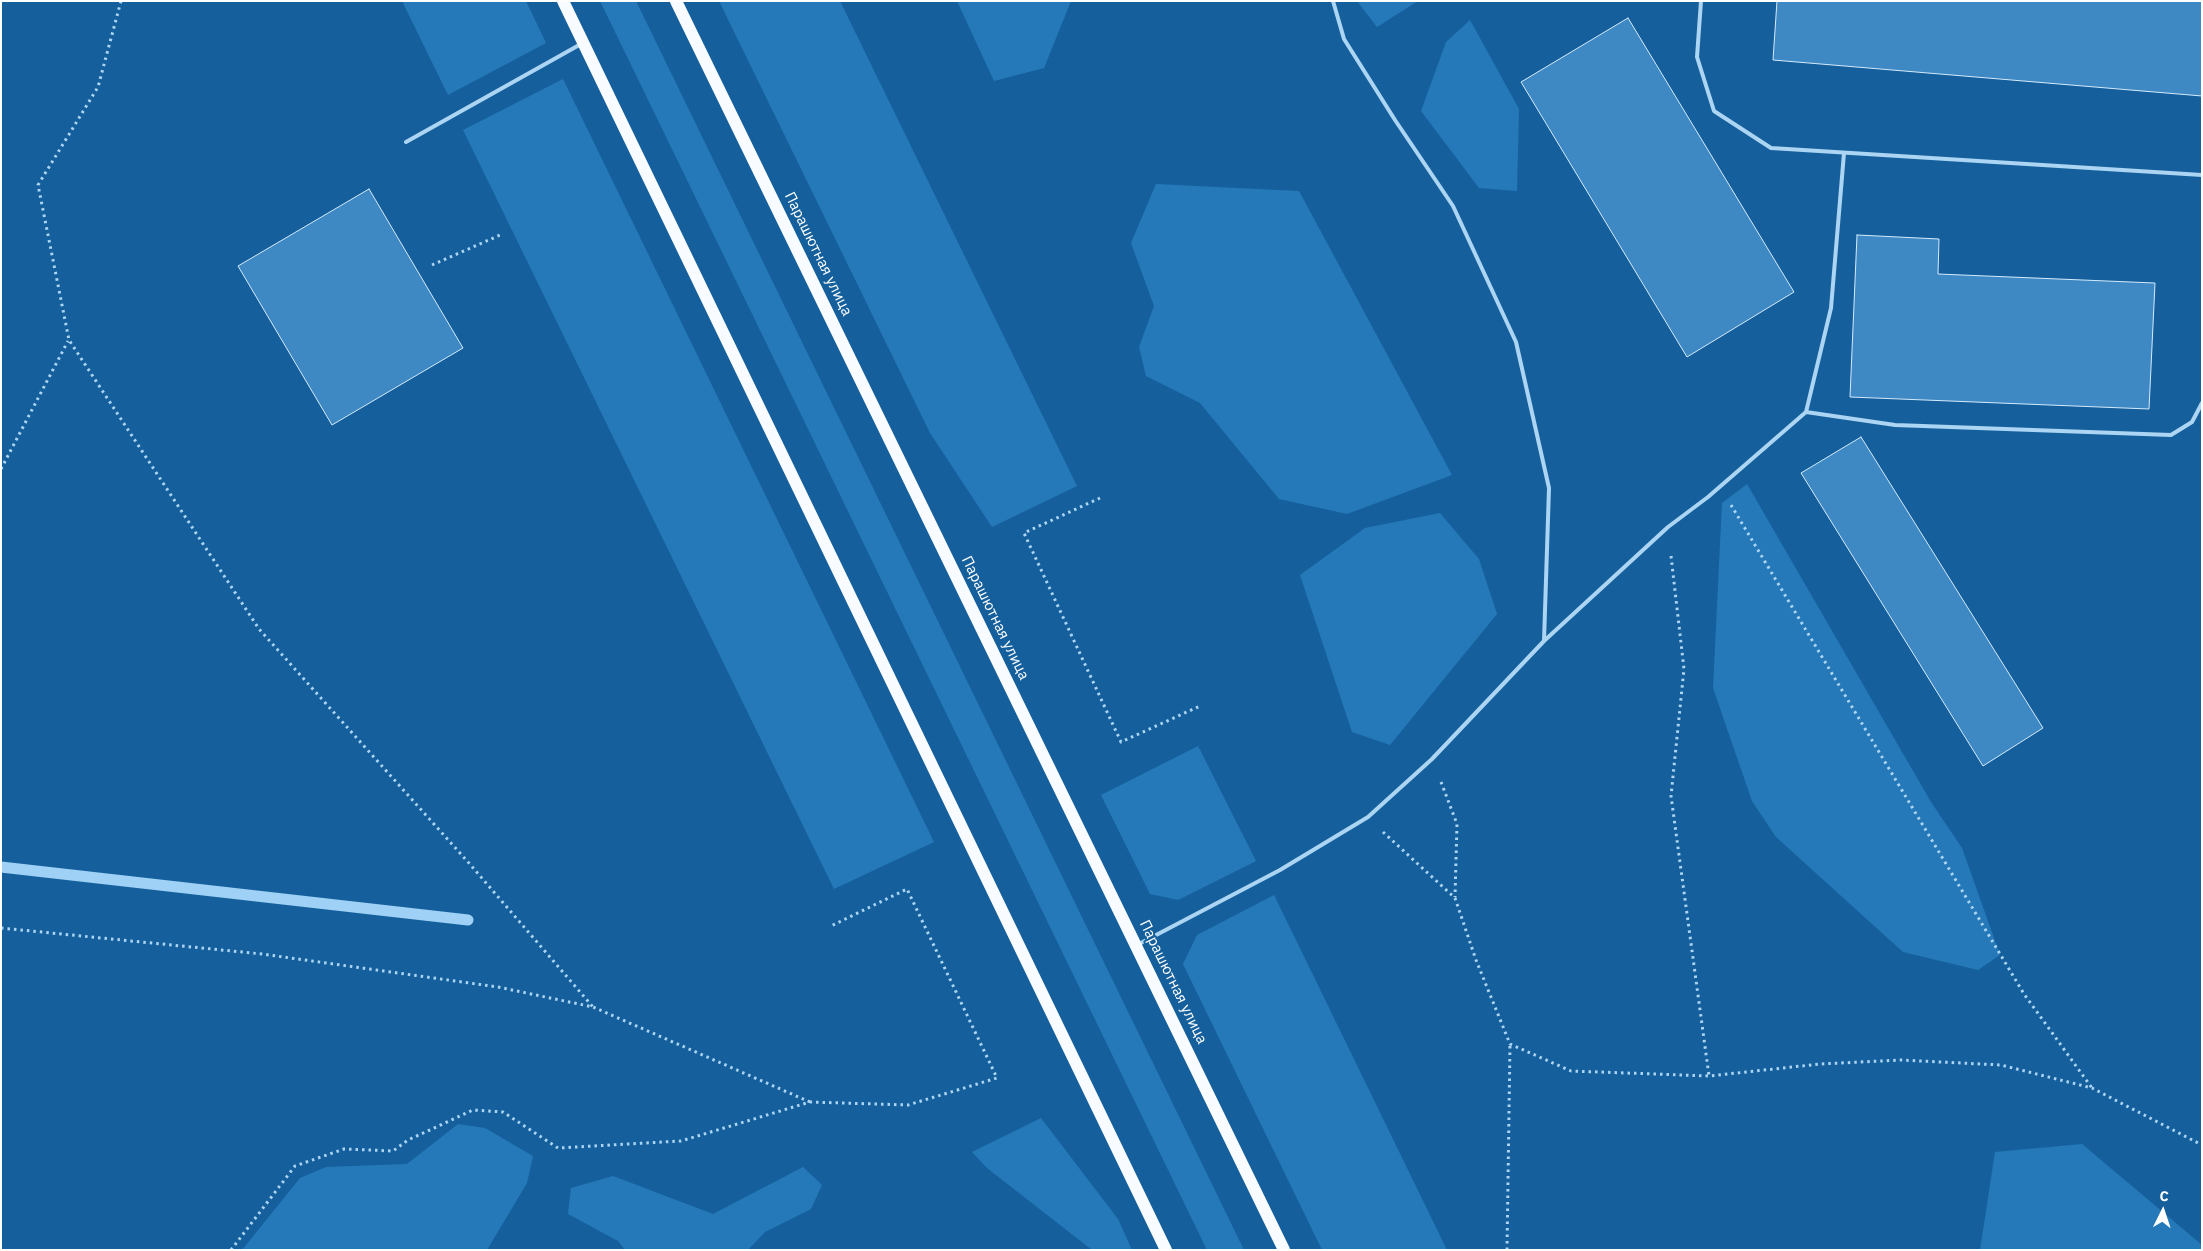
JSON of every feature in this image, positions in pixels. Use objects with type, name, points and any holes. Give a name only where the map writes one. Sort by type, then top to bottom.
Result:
[{"type":"main road","points":[[563,1],[1166,1250]]},
{"type":"main road","name":"Парашютная улица","points":[[676,1],[1284,1250]]},
{"type":"lane","points":[[1333,1],[1344,39],[1395,120],[1453,206],[1516,342],[1549,488],[1544,641]]},
{"type":"lane","points":[[1701,1],[1697,57],[1714,111],[1772,148],[2202,175]]},
{"type":"lane","points":[[406,142],[583,43]]},
{"type":"lane","points":[[1137,945],[1280,870],[1368,817],[1432,759],[1544,641],[1668,527],[1720,486],[1806,412],[1831,308],[1844,153]]},
{"type":"lane","points":[[1806,412],[1895,425],[2171,435],[2192,422],[2202,403]]},
{"type":"path","points":[[121,1],[98,87],[38,185],[68,340],[258,629],[468,862],[594,1007]]},
{"type":"path","points":[[432,265],[500,235]]},
{"type":"path","points":[[1,469],[68,340]]},
{"type":"path","points":[[1720,486],[2024,994],[2092,1088]]},
{"type":"path","points":[[1100,498],[1024,533],[1121,742],[1200,706]]},
{"type":"path","points":[[1668,527],[1684,669],[1671,796],[1708,1076]]},
{"type":"path","points":[[1432,759],[1458,824],[1456,898],[1476,960],[1510,1044],[1507,1250]]},
{"type":"path","points":[[1368,817],[1456,898]]},
{"type":"path","points":[[231,1250],[295,1166],[344,1149],[393,1152],[408,1140],[473,1110],[504,1112],[558,1148],[682,1141],[810,1102],[908,1105],[997,1078],[907,889],[831,926]]},
{"type":"path","points":[[1,928],[262,954],[498,986],[594,1007],[810,1102]]},
{"type":"path","points":[[1510,1044],[1571,1070],[1708,1076],[1820,1064],[1901,1060],[2002,1065],[2092,1088],[2202,1145]]},
{"type":"shaded area","points":[[402,1],[526,1],[546,43],[448,95]]},
{"type":"shaded area","points":[[600,1],[636,1],[1244,1250],[1207,1250]]},
{"type":"shaded area","points":[[719,1],[840,1],[1077,486],[992,527],[930,433]]},
{"type":"shaded area","points":[[957,1],[1071,1],[1044,68],[994,81]]},
{"type":"shaded area","points":[[1357,1],[1418,1],[1377,27]]},
{"type":"shaded area","points":[[1470,20],[1519,109],[1517,191],[1479,188],[1421,111],[1446,42]]},
{"type":"shaded area","points":[[563,79],[934,842],[834,889],[463,130]]},
{"type":"shaded area","points":[[1156,184],[1299,191],[1452,475],[1347,514],[1279,499],[1200,403],[1146,376],[1139,347],[1154,306],[1131,243]]},
{"type":"shaded area","points":[[1747,484],[1931,802],[1962,848],[2000,955],[1978,970],[1903,952],[1776,837],[1752,801],[1713,688],[1722,503]]},
{"type":"shaded area","points":[[1440,513],[1479,559],[1497,614],[1390,745],[1352,732],[1300,575],[1365,528]]},
{"type":"shaded area","points":[[1198,746],[1256,861],[1178,900],[1150,894],[1101,795]]},
{"type":"shaded area","points":[[1274,895],[1447,1250],[1322,1250],[1183,964],[1197,935]]},
{"type":"shaded area","points":[[1041,1118],[1118,1219],[1132,1250],[1092,1250],[987,1168],[972,1152]]},
{"type":"shaded area","points":[[458,1124],[485,1128],[533,1156],[527,1183],[487,1250],[242,1250],[300,1178],[326,1167],[407,1164]]},
{"type":"shaded area","points":[[2082,1144],[2202,1245],[2202,1250],[1980,1250],[1995,1152]]},
{"type":"shaded area","points":[[803,1167],[822,1185],[811,1209],[765,1232],[748,1250],[625,1250],[618,1241],[568,1214],[571,1188],[613,1176],[713,1214]]},
{"type":"building","points":[[1777,1],[2202,1],[2202,96],[1773,60]]},
{"type":"building","points":[[1628,18],[1794,292],[1687,357],[1521,82]]},
{"type":"building","points":[[369,189],[463,348],[332,425],[238,266]]},
{"type":"building","points":[[1857,235],[1939,239],[1938,274],[2155,283],[2149,409],[1850,397]]},
{"type":"building","points":[[1861,437],[2043,728],[1983,766],[1801,473]]},
{"type":"waterway","points":[[1,867],[468,920]]}]
